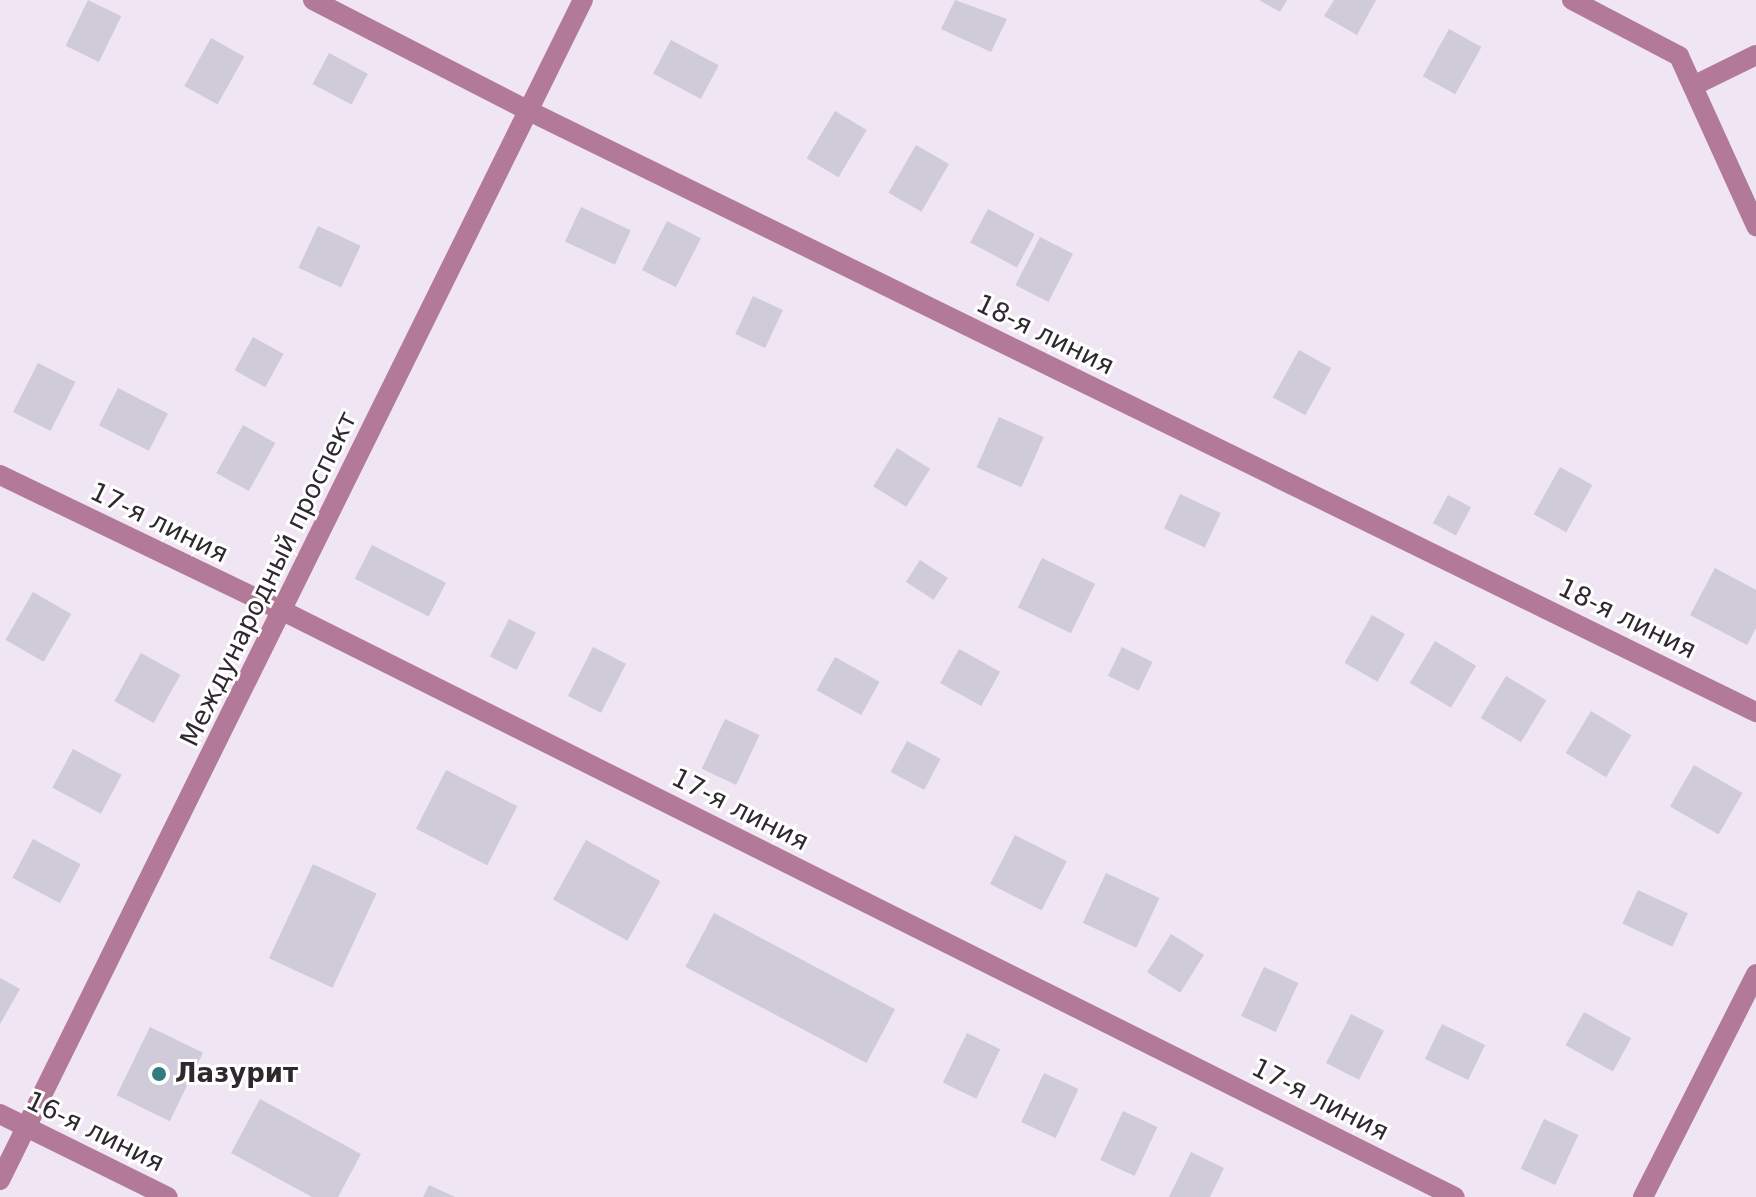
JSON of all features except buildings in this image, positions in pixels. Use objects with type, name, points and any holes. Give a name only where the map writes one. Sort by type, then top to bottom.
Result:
[{"type":"street","name":"18-я линия","points":[[313,0],[527,110],[1756,712]]},
{"type":"street","name":"Международный проспект","points":[[0,1180],[583,0]]},
{"type":"street","points":[[1572,0],[1679,56],[1756,226]]},
{"type":"street","points":[[1693,86],[1756,55]]},
{"type":"street","name":"17-я линия","points":[[0,475],[283,611],[1455,1197]]},
{"type":"street","points":[[1643,1197],[1756,974]]},
{"type":"street","name":"16-я линия","points":[[0,1114],[168,1197]]},
{"type":"place","name":"Лазурит","points":[[159,1074]]}]
